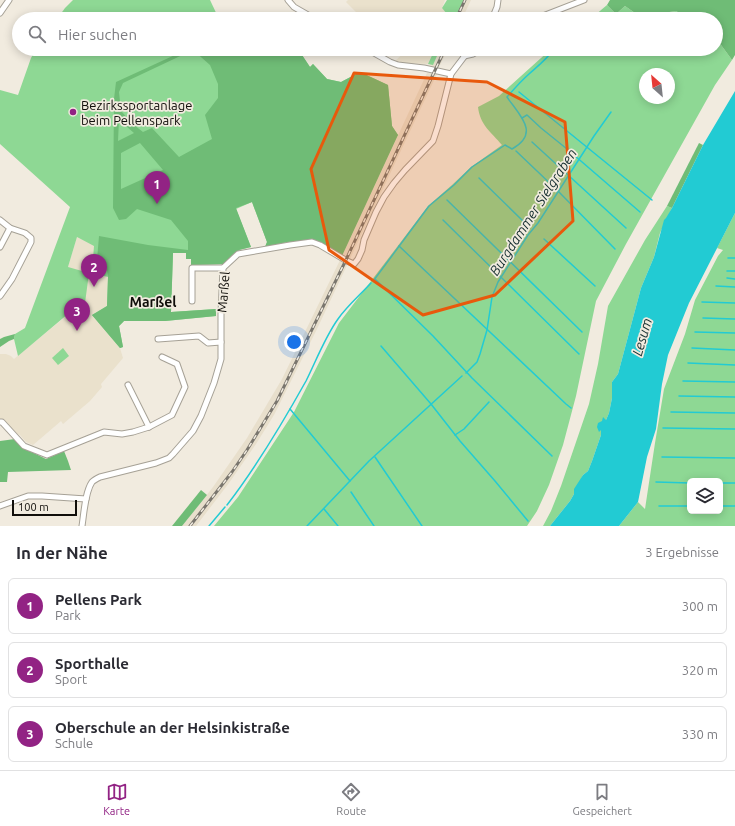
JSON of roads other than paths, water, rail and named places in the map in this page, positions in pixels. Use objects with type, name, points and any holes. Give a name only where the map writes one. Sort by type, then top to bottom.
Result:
[{"type":"street","points":[[0,13],[9,0]]},
{"type":"street","points":[[288,0],[294,7],[303,12]]},
{"type":"street","points":[[495,12],[498,0]]},
{"type":"street","points":[[553,12],[584,0]]},
{"type":"street","points":[[379,56],[398,66],[424,68],[451,74],[464,57],[467,56]]},
{"type":"street","name":"Marßel","points":[[82,526],[86,499],[93,482],[100,477],[156,463],[169,458],[193,431],[201,416],[214,383],[221,359],[223,268],[238,254],[312,242],[354,264],[358,259],[364,240],[384,197],[394,182],[433,141],[451,74]]},
{"type":"street","points":[[0,220],[10,228],[31,238],[31,242],[12,279],[0,296]]},
{"type":"street","points":[[0,247],[10,228]]},
{"type":"street","points":[[192,301],[192,268],[223,268]]},
{"type":"street","points":[[158,338],[199,336],[208,343],[221,342]]},
{"type":"street","points":[[0,422],[2,422],[24,446],[47,455],[104,432],[122,434],[133,432],[149,426],[172,415],[185,387],[177,364],[162,357]]},
{"type":"street","points":[[128,385],[149,426]]},
{"type":"street","points":[[0,506],[28,496],[86,499]]},
{"type":"water","name":"Lesum","points":[[735,91],[735,213],[689,303],[668,355],[662,384],[656,429],[647,457],[638,502],[619,526],[550,526],[570,501],[574,494],[574,489],[583,475],[588,471],[592,461],[601,435],[601,430],[599,432],[597,427],[598,423],[602,421],[603,417],[606,420],[609,413],[612,398],[612,382],[618,374],[641,288],[654,257],[664,220],[672,208],[703,145]]},
{"type":"waterway","points":[[374,280],[429,206],[454,185],[472,167],[505,145],[512,149],[521,143],[525,137],[525,124],[522,117],[507,97],[523,79],[548,56]]},
{"type":"waterway","name":"Burgdammer Sielgraben","points":[[519,92],[652,200]]},
{"type":"waterway","name":"Burgdammer Sielgraben","points":[[466,373],[477,362],[480,354],[487,330],[492,297],[498,282],[611,112]]},
{"type":"waterway","name":"Burgdammer Sielgraben","points":[[522,118],[527,115],[640,212]]},
{"type":"waterway","points":[[532,142],[626,228]]},
{"type":"waterway","points":[[516,151],[615,249]]},
{"type":"waterway","points":[[479,178],[523,221]]},
{"type":"waterway","points":[[447,200],[582,332]]},
{"type":"waterway","points":[[443,220],[579,354]]},
{"type":"waterway","points":[[544,239],[595,286]]},
{"type":"waterway","name":"Burgdammer Sielgraben","points":[[399,246],[571,408]]},
{"type":"waterway","points":[[728,258],[735,258]]},
{"type":"waterway","points":[[727,271],[735,271]]},
{"type":"waterway","points":[[727,278],[735,279]]},
{"type":"waterway","points":[[375,279],[433,336],[472,378],[552,456]]},
{"type":"waterway","points":[[227,505],[249,475],[278,429],[306,381],[333,326],[345,310],[371,283]]},
{"type":"waterway","points":[[716,286],[735,287]]},
{"type":"waterway","points":[[702,302],[735,303]]},
{"type":"waterway","points":[[703,318],[735,319]]},
{"type":"waterway","points":[[695,332],[735,333]]},
{"type":"waterway","points":[[381,346],[528,521]]},
{"type":"waterway","points":[[692,348],[735,350]]},
{"type":"waterway","points":[[688,363],[735,365]]},
{"type":"waterway","name":"Burgdammer Sielgraben","points":[[307,526],[369,461],[462,376]]},
{"type":"waterway","points":[[683,381],[735,382]]},
{"type":"waterway","points":[[679,396],[735,397]]},
{"type":"waterway","points":[[455,435],[464,429],[489,402]]},
{"type":"waterway","points":[[290,409],[350,481]]},
{"type":"waterway","points":[[671,412],[735,413]]},
{"type":"waterway","points":[[663,428],[735,429]]},
{"type":"waterway","points":[[375,457],[422,526]]},
{"type":"waterway","points":[[662,457],[735,458]]},
{"type":"waterway","points":[[656,482],[687,483]]},
{"type":"waterway","points":[[723,483],[735,483]]},
{"type":"waterway","points":[[351,492],[374,526]]},
{"type":"waterway","points":[[659,506],[687,506]]},
{"type":"waterway","points":[[723,506],[735,506]]},
{"type":"waterway","points":[[209,526],[225,507]]},
{"type":"waterway","points":[[324,509],[338,526]]},
{"type":"railway","points":[[459,12],[465,0]]},
{"type":"railway","points":[[190,526],[232,472],[277,401],[344,264],[442,56]]},
{"type":"place","name":"Bezirkssportanlage beim Pellenspark","points":[[73,112]]},
{"type":"place","name":"Pellens Park","points":[[157,204]]},
{"type":"place","name":"Sporthalle","points":[[94,287]]},
{"type":"place","name":"Oberschule an der Helsinkistraße","points":[[77,331]]},
{"type":"district","name":"Marßel","points":[[153,302]]}]
